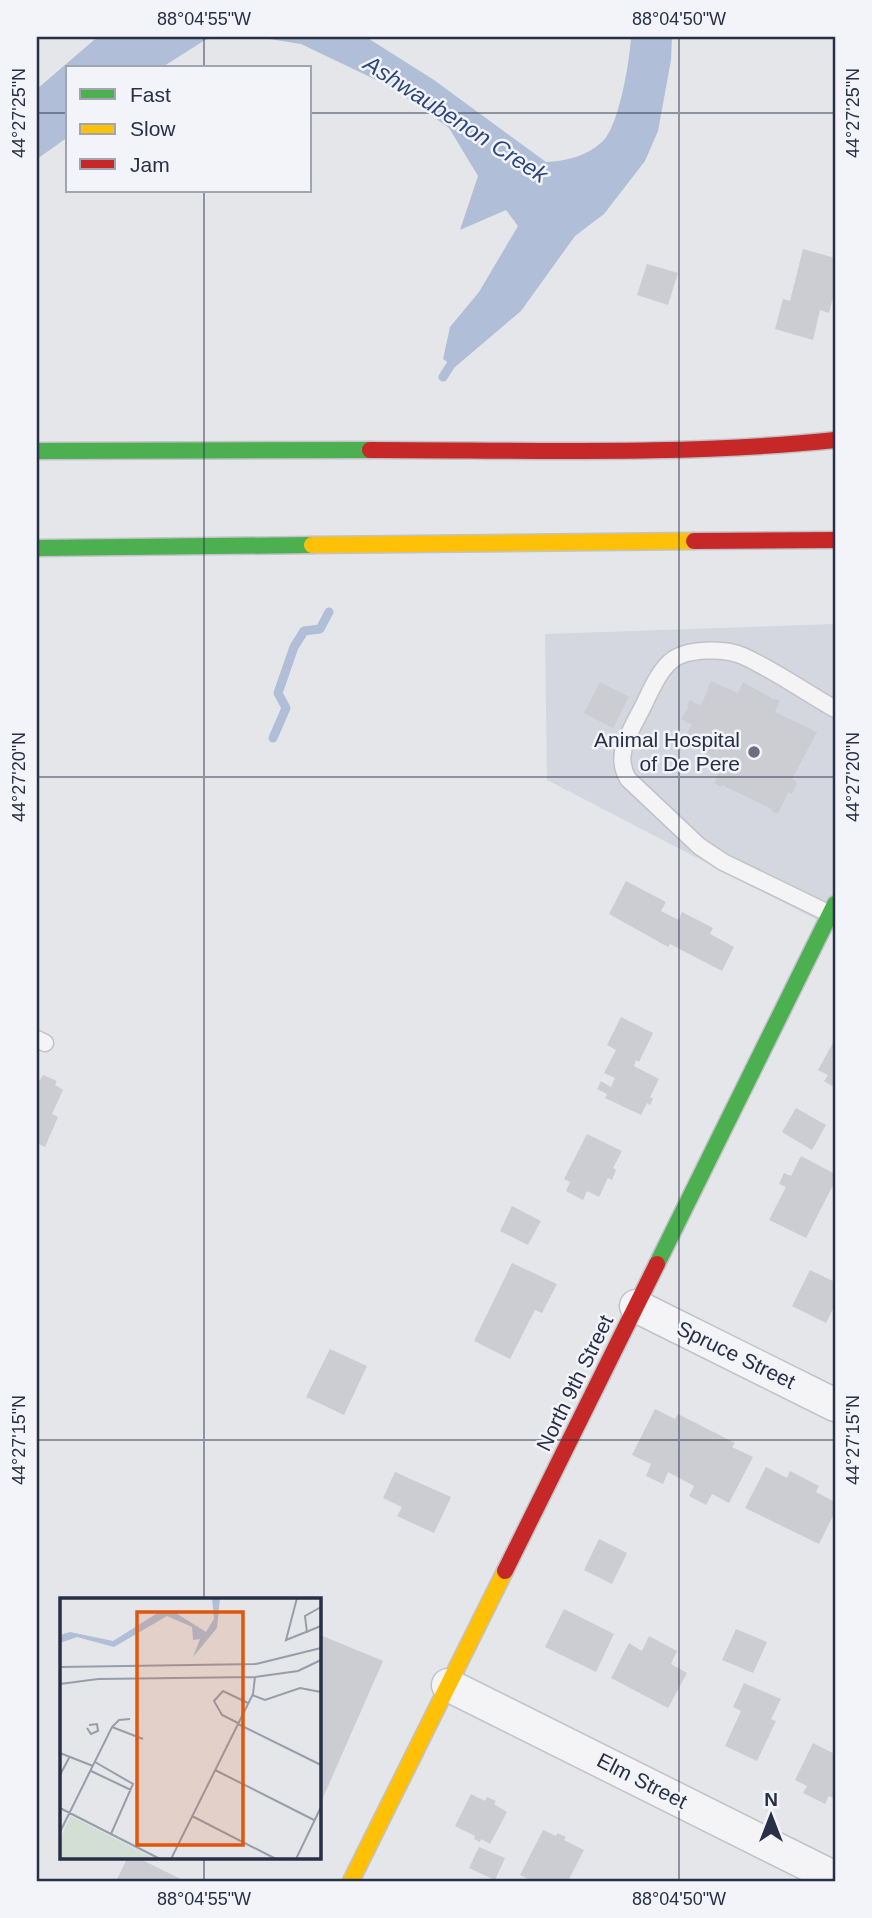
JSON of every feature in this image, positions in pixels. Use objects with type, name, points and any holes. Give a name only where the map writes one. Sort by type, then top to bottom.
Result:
[{"type":"main road","points":[[37,451],[609,450],[835,440]]},
{"type":"main road","points":[[37,548],[835,540]]},
{"type":"main road","name":"North 9th Street","points":[[351,1881],[831,918]]},
{"type":"street","name":"Spruce Street","points":[[636,1306],[835,1405]]},
{"type":"street","name":"Elm Street","points":[[448,1685],[835,1878]]},
{"type":"lane","points":[[831,918],[723,862],[699,846],[628,779],[621,768],[627,737],[661,673],[672,660],[688,652],[708,650],[741,655],[835,709]]},
{"type":"shaded area","points":[[835,624],[835,904],[825,924],[547,780],[545,634]]},
{"type":"water","points":[[101,37],[217,37],[205,40],[164,66],[66,66],[66,138],[37,159],[37,89]]},
{"type":"water","name":"Ashwaubenon Creek","points":[[257,37],[366,37],[434,80],[546,162],[583,154],[596,147],[608,134],[614,123],[622,92],[631,37],[672,37],[671,60],[658,131],[645,161],[604,214],[575,236],[521,311],[455,367],[443,359],[450,327],[479,292],[518,226],[506,210],[460,230],[478,176],[449,128],[391,87],[301,44]]},
{"type":"building","points":[[803,249],[835,258],[835,289],[829,313],[820,310],[813,340],[775,329],[783,299],[790,301]]},
{"type":"building","points":[[647,264],[678,273],[668,305],[637,295]]},
{"type":"building","name":"Animal Hospital of De Pere","points":[[711,681],[738,693],[743,682],[773,699],[780,700],[775,712],[817,732],[792,779],[797,782],[792,794],[788,792],[778,814],[714,783],[724,762],[681,742],[692,725],[681,719],[689,707],[687,706],[690,700],[701,706]]},
{"type":"building","points":[[600,682],[629,697],[613,728],[584,713]]},
{"type":"building","points":[[626,881],[666,902],[661,911],[679,920],[682,912],[713,928],[710,934],[734,947],[722,971],[670,944],[668,947],[609,914]]},
{"type":"building","points":[[621,1017],[653,1033],[639,1062],[636,1060],[634,1066],[659,1079],[650,1097],[653,1099],[650,1105],[647,1103],[641,1115],[605,1098],[607,1094],[597,1089],[601,1081],[611,1087],[615,1078],[604,1073],[616,1050],[607,1045]]},
{"type":"building","points":[[835,1039],[835,1088],[824,1081],[828,1075],[818,1070]]},
{"type":"building","points":[[43,1075],[57,1081],[55,1085],[63,1090],[52,1114],[58,1117],[45,1147],[37,1143],[37,1078],[40,1080]]},
{"type":"building","points":[[796,1108],[826,1125],[812,1150],[782,1132]]},
{"type":"building","points":[[587,1134],[622,1151],[613,1168],[616,1170],[612,1180],[608,1178],[599,1197],[587,1191],[583,1200],[566,1191],[570,1182],[564,1179]]},
{"type":"building","points":[[801,1156],[835,1174],[835,1181],[806,1238],[769,1220],[786,1187],[779,1184],[784,1173],[791,1176]]},
{"type":"building","points":[[512,1206],[541,1221],[528,1245],[500,1231]]},
{"type":"building","points":[[512,1263],[557,1284],[542,1313],[535,1310],[510,1359],[474,1341]]},
{"type":"building","points":[[810,1270],[835,1282],[835,1305],[826,1323],[792,1306]]},
{"type":"building","points":[[330,1349],[367,1366],[344,1415],[306,1397]]},
{"type":"building","points":[[655,1409],[675,1419],[678,1414],[735,1443],[732,1447],[753,1457],[729,1503],[712,1494],[706,1505],[689,1496],[694,1486],[668,1472],[663,1484],[646,1476],[651,1464],[632,1455]]},
{"type":"building","points":[[766,1467],[787,1478],[790,1471],[819,1486],[816,1492],[835,1502],[835,1512],[819,1544],[745,1508]]},
{"type":"building","points":[[395,1472],[451,1497],[434,1533],[397,1516],[402,1507],[383,1498]]},
{"type":"building","points":[[599,1539],[627,1553],[612,1584],[584,1570]]},
{"type":"building","points":[[564,1609],[614,1634],[596,1672],[545,1647]]},
{"type":"building","points":[[736,1629],[767,1642],[753,1673],[722,1660]]},
{"type":"building","points":[[320,1635],[383,1661],[320,1804]]},
{"type":"building","points":[[649,1636],[677,1651],[671,1664],[687,1673],[668,1708],[611,1678],[629,1643],[642,1651]]},
{"type":"building","points":[[744,1683],[781,1699],[771,1719],[776,1721],[757,1761],[725,1746],[741,1711],[733,1707]]},
{"type":"building","points":[[813,1743],[835,1754],[835,1799],[829,1796],[825,1804],[803,1793],[807,1786],[795,1780]]},
{"type":"building","points":[[471,1794],[485,1801],[487,1797],[496,1801],[494,1804],[507,1812],[490,1844],[474,1839],[475,1836],[455,1826]]},
{"type":"building","points":[[543,1830],[566,1837],[564,1840],[584,1850],[568,1881],[533,1881],[520,1875]]},
{"type":"building","points":[[479,1847],[505,1858],[495,1880],[469,1868]]},
{"type":"building","points":[[128,1858],[138,1858],[185,1881],[116,1881]]},
{"type":"waterway","points":[[443,377],[457,355]]},
{"type":"waterway","points":[[273,738],[286,708],[278,693],[294,647],[304,631],[320,629],[329,612]]},
{"type":"traffic: fast","points":[[37,451],[370,450]]},
{"type":"traffic: fast","points":[[37,548],[312,545]]},
{"type":"traffic: fast","points":[[657,1264],[835,904]]},
{"type":"traffic: slow","points":[[312,545],[694,541]]},
{"type":"traffic: slow","points":[[351,1881],[505,1571]]},
{"type":"traffic: jam","points":[[370,450],[661,450],[835,440]]},
{"type":"traffic: jam","points":[[694,541],[835,540]]},
{"type":"traffic: jam","points":[[505,1571],[657,1264]]},
{"type":"place","name":"Animal Hospital of De Pere","points":[[754,752]]}]
